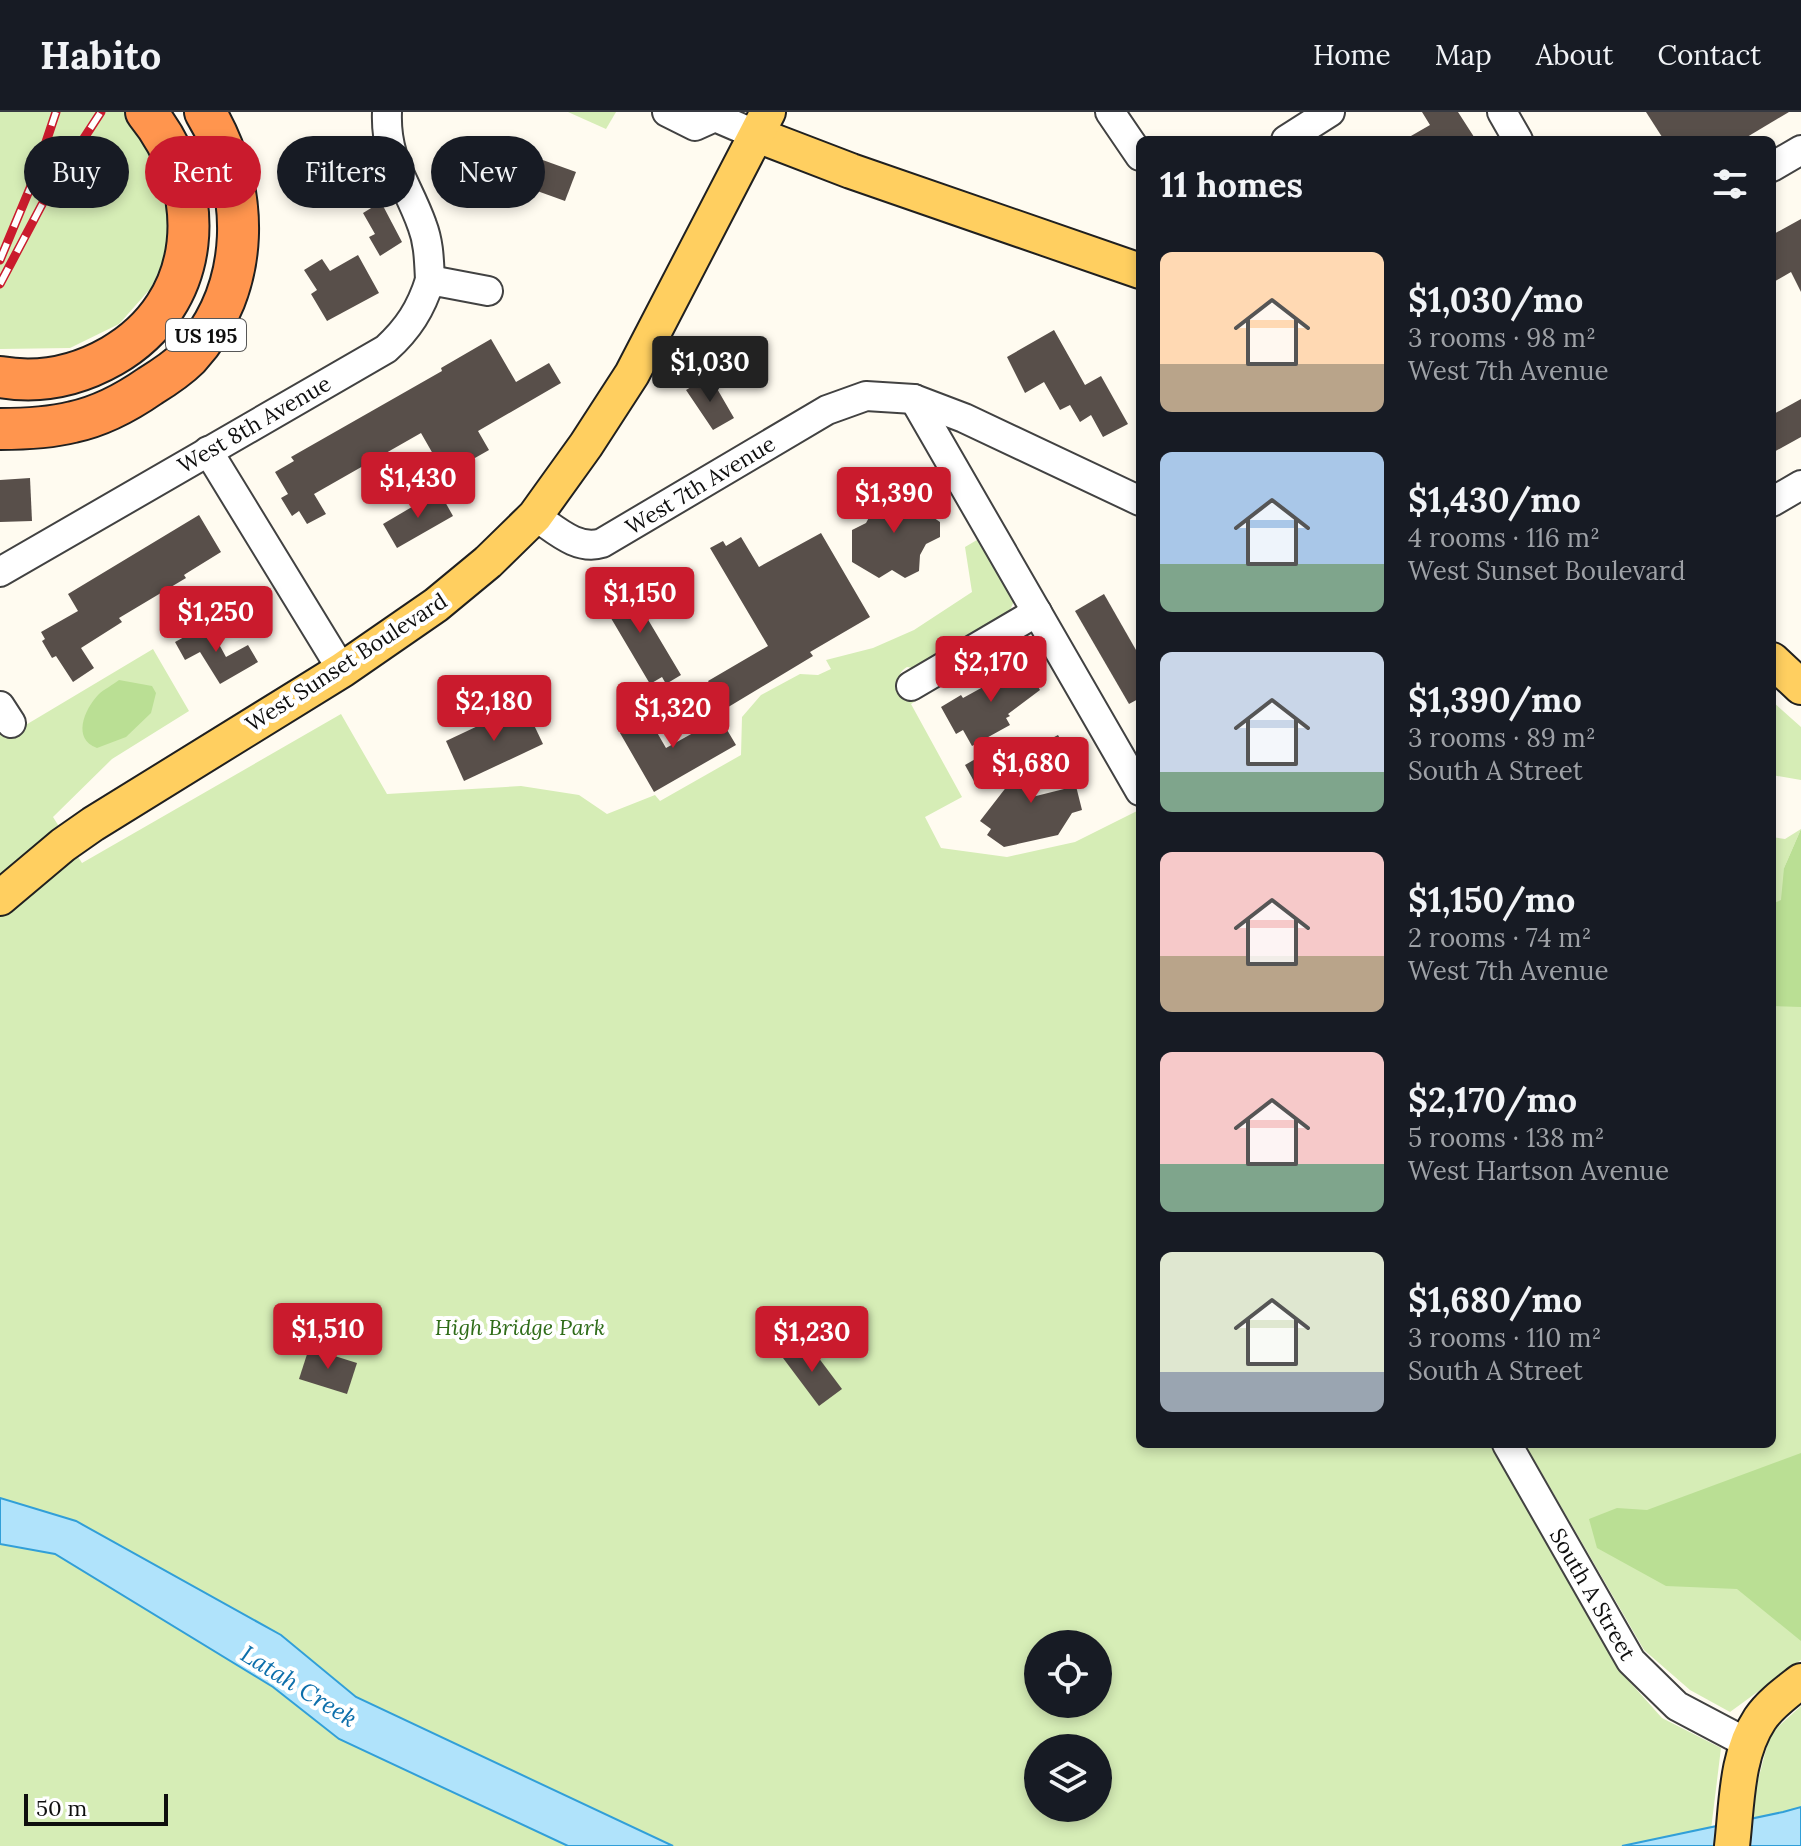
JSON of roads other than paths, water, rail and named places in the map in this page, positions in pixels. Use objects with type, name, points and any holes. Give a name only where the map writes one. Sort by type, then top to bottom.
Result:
[{"type":"highway","name":"US 195","points":[[0,377],[39,380],[72,374],[96,365],[127,347],[163,312],[183,265],[188,242],[188,202],[176,160],[165,137],[146,112]]},
{"type":"highway","name":"US 195","points":[[0,429],[37,429],[76,422],[107,411],[163,378],[187,359],[204,339],[229,286],[239,225],[236,186],[229,161],[205,112]]},
{"type":"main road","points":[[763,124],[851,171],[1136,270]]},
{"type":"main road","name":"West Sunset Boulevard","points":[[0,898],[63,845],[214,747],[342,670],[436,605],[488,562],[535,516],[632,374],[763,124]]},
{"type":"main road","points":[[1776,664],[1801,687]]},
{"type":"main road","points":[[1732,1846],[1747,1743],[1761,1717],[1801,1681]]},
{"type":"street","points":[[387,112],[393,160],[428,245],[430,280],[488,291]]},
{"type":"street","points":[[667,112],[695,126],[715,115],[763,124]]},
{"type":"street","points":[[1110,112],[1136,150]]},
{"type":"street","points":[[1292,136],[1330,112]]},
{"type":"street","points":[[1502,112],[1516,136]]},
{"type":"street","points":[[1776,165],[1801,150]]},
{"type":"street","name":"West 8th Avenue","points":[[0,572],[386,349],[413,321],[430,280]]},
{"type":"street","name":"West 7th Avenue","points":[[535,516],[590,547],[602,543],[827,410],[866,396],[914,399]]},
{"type":"street","points":[[914,399],[964,418],[1136,499]]},
{"type":"street","points":[[914,399],[1136,784]]},
{"type":"street","points":[[208,451],[342,670]]},
{"type":"street","points":[[1776,500],[1801,485]]},
{"type":"street","points":[[911,686],[1037,612]]},
{"type":"street","name":"South A Street","points":[[1509,1448],[1631,1661],[1677,1706],[1747,1743]]},
{"type":"water","name":"Latah Creek","points":[[0,1498],[76,1521],[281,1635],[356,1697],[673,1846],[568,1846],[339,1739],[273,1687],[55,1554],[0,1544]]},
{"type":"water","points":[[1801,1807],[1801,1846],[1622,1846],[1783,1812]]},
{"type":"railway","points":[[0,260],[33,181],[56,112]]},
{"type":"railway","points":[[0,284],[47,195],[101,112]]},
{"type":"park label","name":"High Bridge Park","points":[[520,1327]]}]
